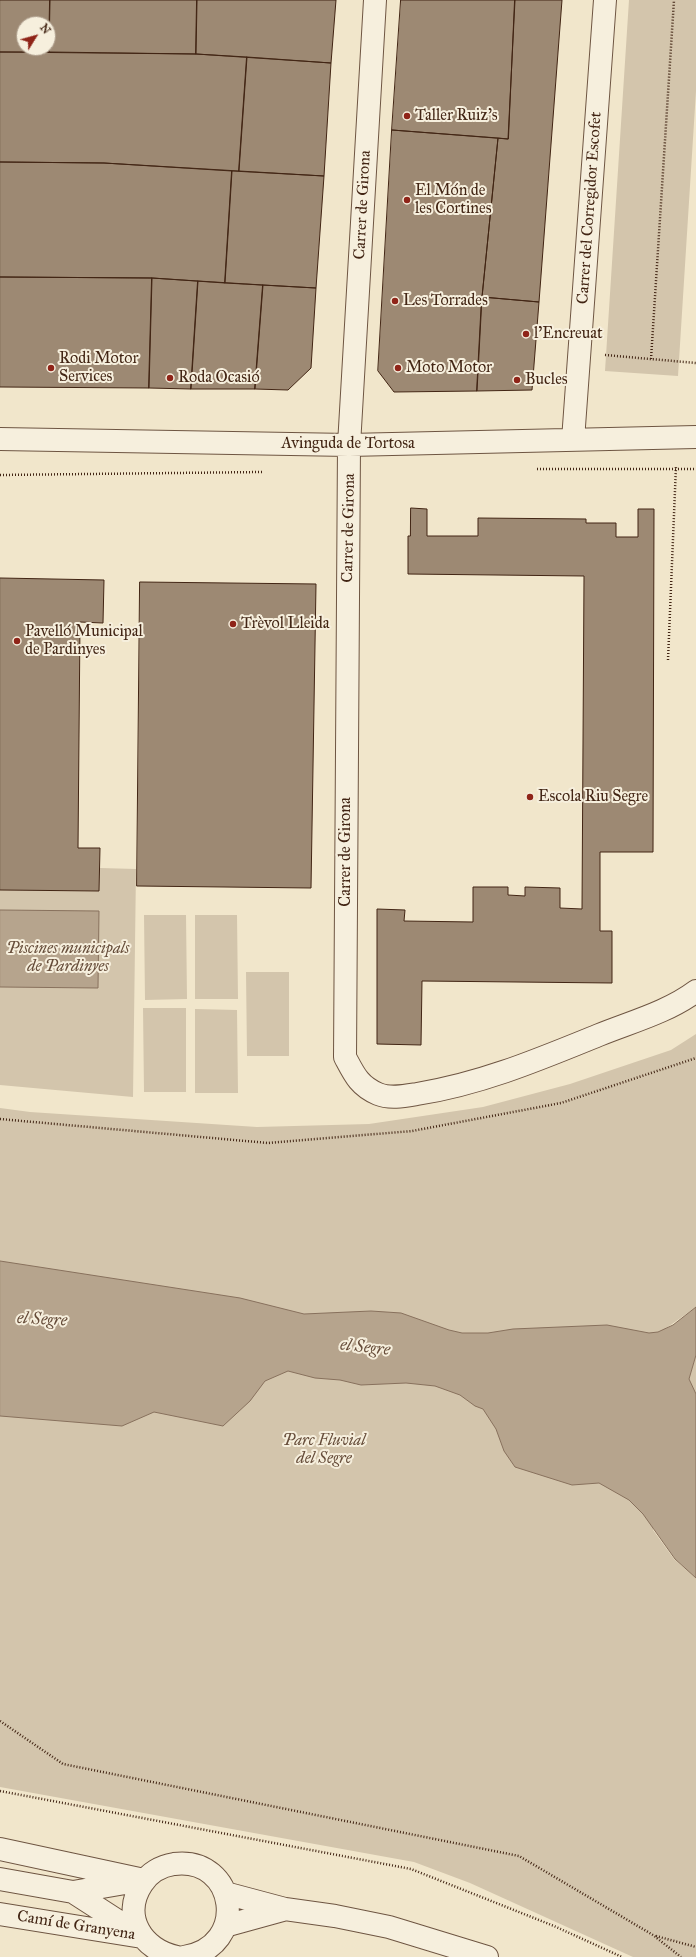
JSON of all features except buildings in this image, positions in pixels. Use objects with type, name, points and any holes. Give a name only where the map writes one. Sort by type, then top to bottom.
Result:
[{"type":"street","name":"Carrer de Girona","points":[[375,0],[349,446],[344,1057],[358,1081],[379,1094],[396,1097],[436,1091],[516,1069],[656,1012],[696,991]]},
{"type":"street","name":"Carrer del Corregidor Escofet","points":[[573,440],[605,0]]},
{"type":"street","name":"Avinguda de Tortosa","points":[[0,438],[349,446],[686,438]]},
{"type":"street","points":[[0,1849],[144,1880]]},
{"type":"street","points":[[177,1957],[165,1955],[152,1947],[142,1937],[137,1928],[134,1908],[139,1889],[144,1880],[154,1871],[167,1865],[188,1864],[208,1871],[218,1881],[226,1893],[228,1916],[219,1939],[208,1949],[194,1956],[184,1957]]},
{"type":"street","name":"Camí de Granyena","points":[[0,1879],[73,1892],[144,1880]]},
{"type":"street","name":"Camí de Granyena","points":[[73,1892],[142,1937]]},
{"type":"street","points":[[226,1893],[285,1909],[335,1916],[389,1927],[487,1957]]},
{"type":"street","points":[[225,1926],[285,1909]]},
{"type":"street","name":"Camí de Granyena","points":[[0,1914],[142,1937]]},
{"type":"path","points":[[651,359],[674,0]]},
{"type":"path","points":[[579,353],[696,363]]},
{"type":"path","points":[[668,660],[676,478],[686,438]]},
{"type":"path","points":[[0,1119],[268,1143],[412,1131],[561,1103],[696,1058]]},
{"type":"path","points":[[0,1721],[63,1764],[520,1856],[653,1935],[681,1957]]},
{"type":"path","points":[[0,1791],[411,1869],[554,1926],[622,1957]]},
{"type":"path","points":[[653,1935],[696,1947]]},
{"type":"green space","points":[[629,0],[696,0],[696,91],[678,376],[605,371]]},
{"type":"green space","name":"Piscines municipals de Pardinyes","points":[[100,868],[136,869],[133,1097],[0,1085],[0,890],[99,891]]},
{"type":"green space","points":[[144,915],[186,915],[187,999],[145,1000]]},
{"type":"green space","points":[[195,915],[237,915],[238,999],[195,999]]},
{"type":"green space","points":[[246,972],[289,972],[289,1056],[247,1056]]},
{"type":"green space","points":[[143,1008],[186,1008],[186,1092],[144,1092]]},
{"type":"green space","points":[[195,1009],[237,1010],[238,1093],[195,1093]]},
{"type":"green space","name":"Parc Fluvial del Segre","points":[[696,1034],[696,1307],[665,1329],[653,1530],[674,1559],[696,1578],[696,1957],[633,1957],[470,1883],[414,1862],[0,1787],[0,1108],[30,1112],[257,1127],[369,1124],[483,1107],[570,1084],[671,1050]]},
{"type":"green space","points":[[696,1355],[696,1394],[689,1379]]},
{"type":"water","points":[[0,910],[99,911],[98,988],[0,987]]},
{"type":"water","name":"el Segre","points":[[0,1261],[240,1298],[304,1314],[371,1311],[401,1313],[462,1333],[488,1333],[513,1329],[607,1325],[649,1333],[658,1332],[673,1325],[696,1307],[696,1355],[689,1379],[696,1394],[696,1578],[675,1559],[643,1514],[629,1500],[599,1483],[572,1485],[515,1467],[504,1451],[496,1429],[483,1409],[475,1406],[460,1395],[435,1386],[406,1383],[361,1385],[340,1380],[315,1378],[288,1371],[265,1381],[250,1401],[223,1426],[154,1412],[122,1426],[0,1416]]},
{"type":"place","name":"Taller Ruiz's","points":[[407,116]]},
{"type":"place","name":"El Món de les Cortines","points":[[407,200]]},
{"type":"place","name":"Les Torrades","points":[[395,301]]},
{"type":"place","name":"l'Encreuat","points":[[526,334]]},
{"type":"place","name":"Rodi Motor Services","points":[[51,368]]},
{"type":"place","name":"Moto Motor","points":[[398,368]]},
{"type":"place","name":"Roda Ocasió","points":[[170,378]]},
{"type":"place","name":"Bucles","points":[[517,380]]},
{"type":"place","name":"Trèvol Lleida","points":[[233,624]]},
{"type":"place","name":"Pavelló Municipal de Pardinyes","points":[[17,641]]},
{"type":"place","name":"Escola Riu Segre","points":[[530,797]]}]
